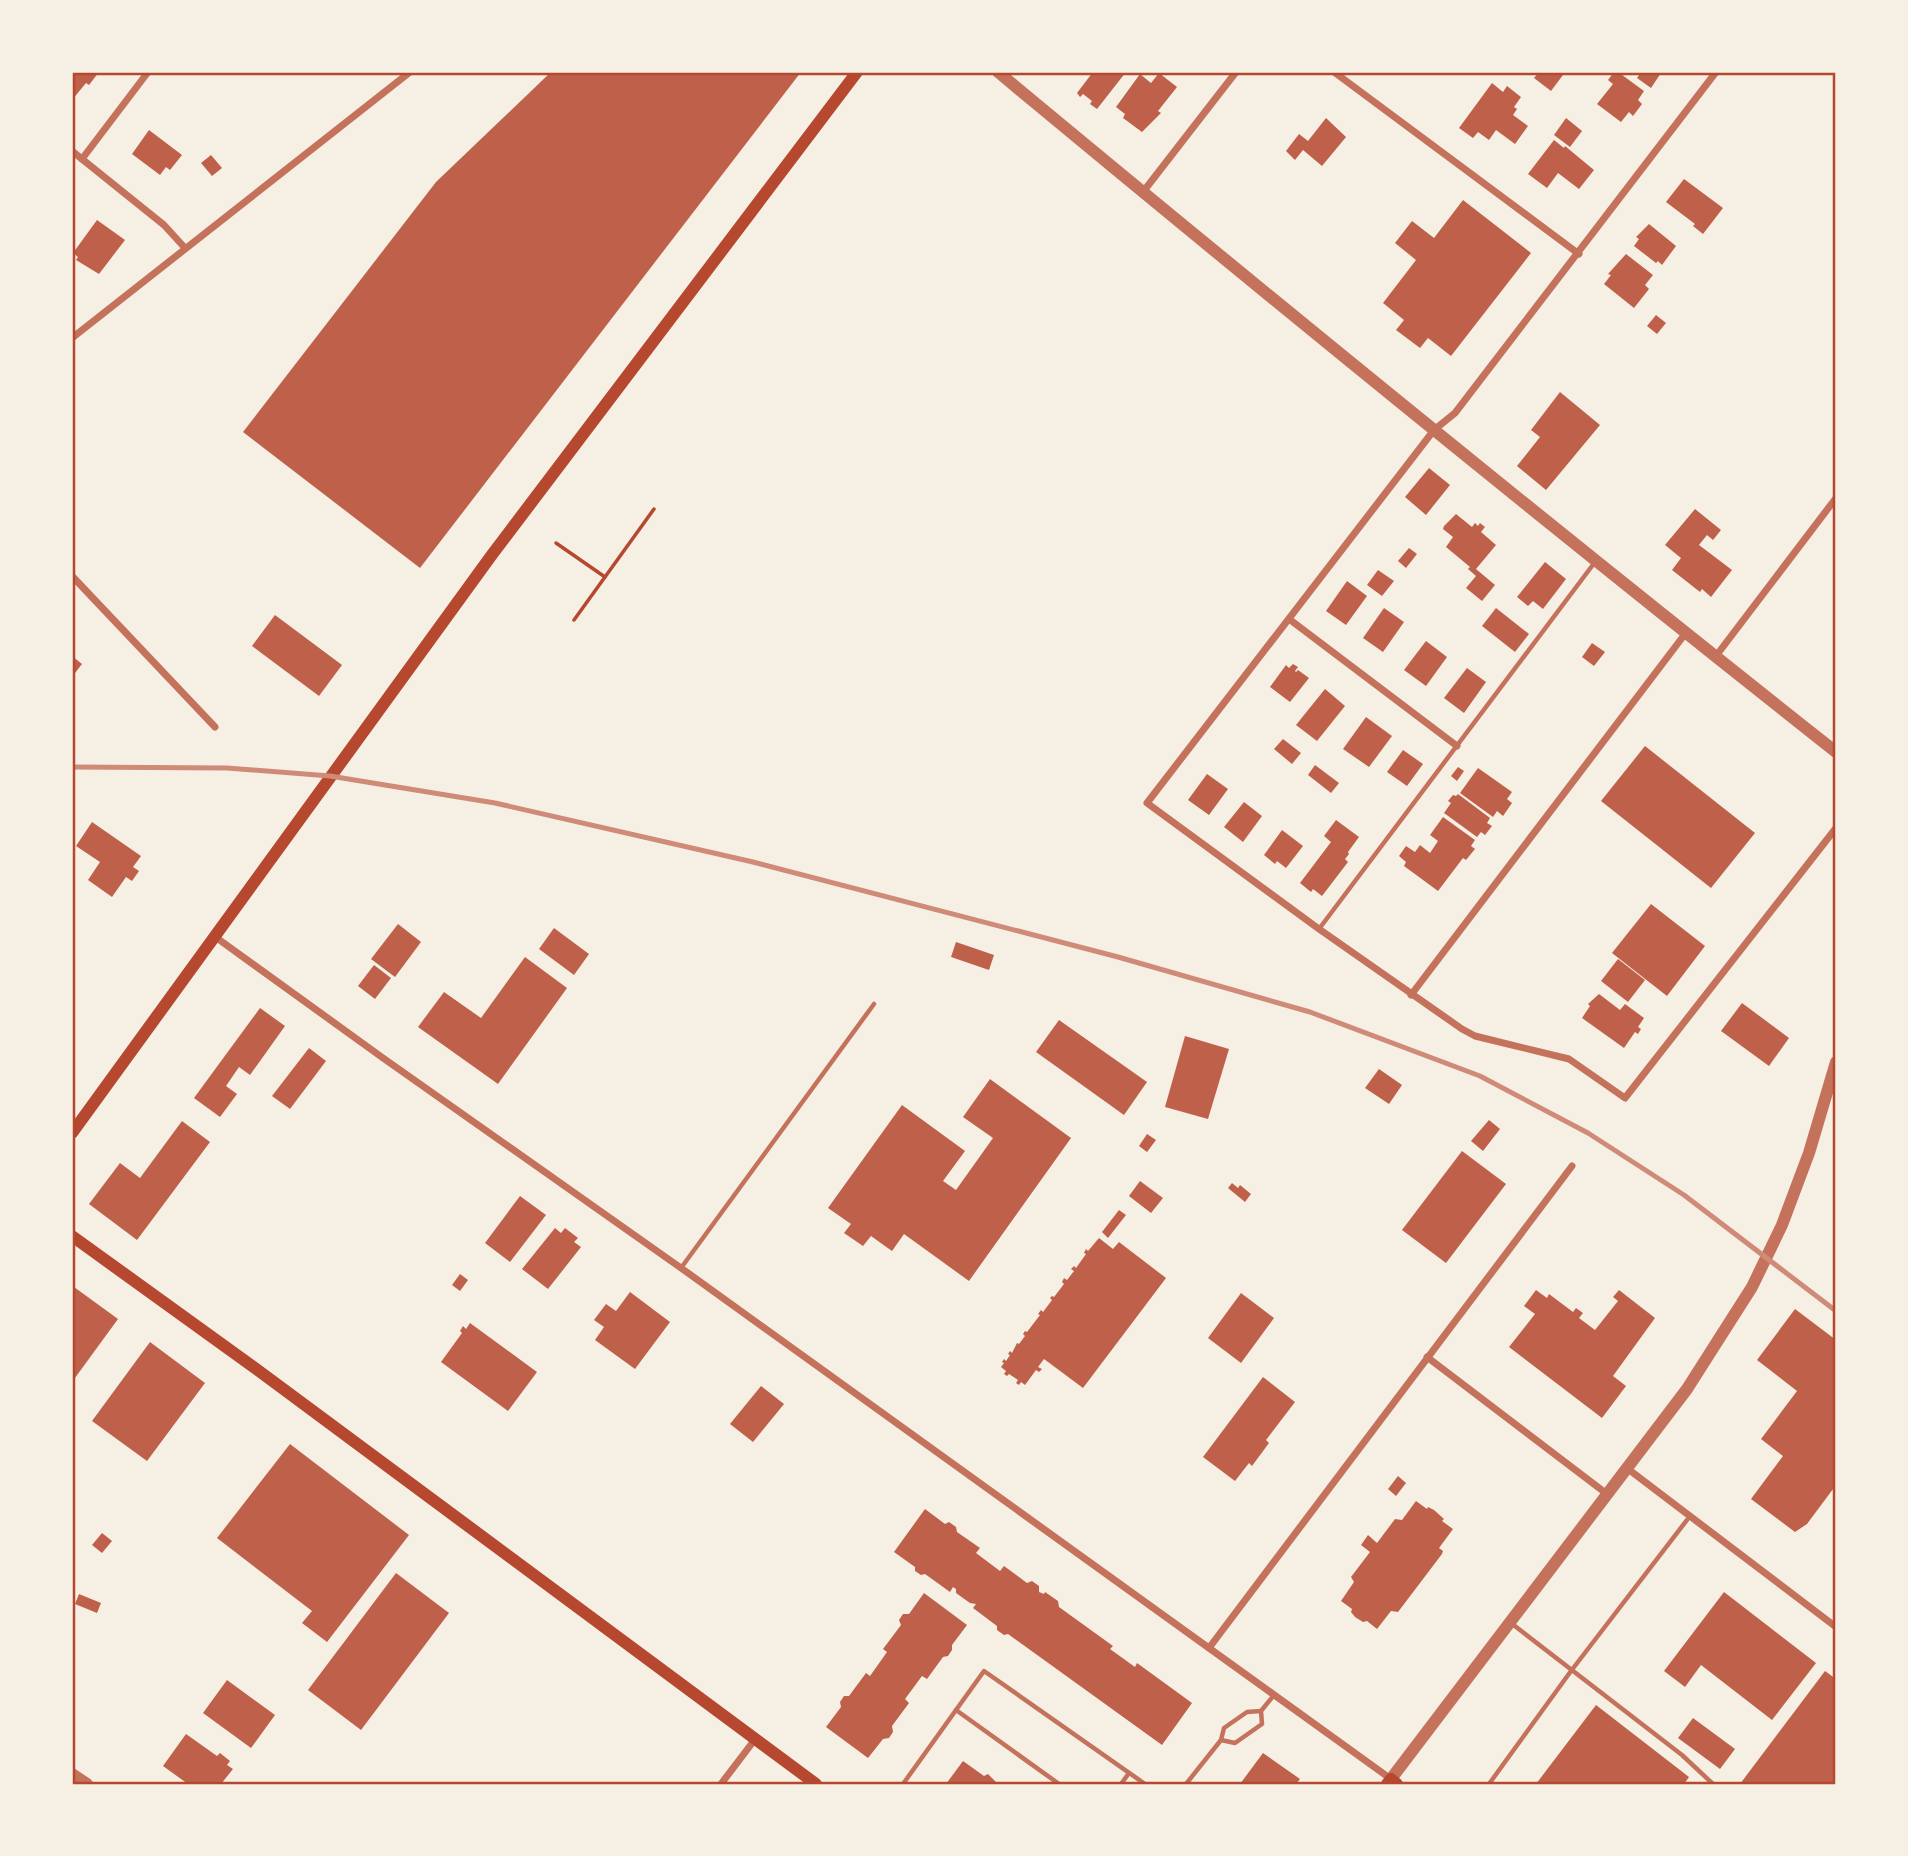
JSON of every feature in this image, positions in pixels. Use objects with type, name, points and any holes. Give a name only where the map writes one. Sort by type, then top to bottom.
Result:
[{"type":"main road","points":[[72,1133],[491,556],[857,72]]},
{"type":"main road","points":[[72,1236],[816,1784]]},
{"type":"street","points":[[82,159],[148,72]]},
{"type":"street","points":[[72,338],[410,72]]},
{"type":"street","points":[[998,72],[1685,634],[1836,752]]},
{"type":"street","points":[[1143,192],[1236,72]]},
{"type":"street","points":[[1334,72],[1579,254]]},
{"type":"street","points":[[1716,72],[1579,254],[1455,413],[1434,430],[1147,803],[1411,995],[1475,1036],[1569,1059],[1625,1098],[1836,828]]},
{"type":"street","points":[[72,151],[164,225],[185,248]]},
{"type":"street","points":[[1716,656],[1836,498]]},
{"type":"street","points":[[72,576],[215,727]]},
{"type":"street","points":[[1289,619],[1457,746]]},
{"type":"street","points":[[1411,995],[1685,634]]},
{"type":"street","points":[[214,936],[681,1268],[1392,1783],[1687,1389],[1752,1287],[1782,1224],[1809,1153],[1836,1062]]},
{"type":"street","points":[[1209,1648],[1572,1166]]},
{"type":"street","points":[[1427,1357],[1607,1494]]},
{"type":"street","points":[[1628,1469],[1836,1628]]},
{"type":"street","points":[[721,1784],[756,1738]]},
{"type":"street","points":[[72,1774],[87,1784]]},
{"type":"lane","points":[[1319,929],[1596,561]]},
{"type":"lane","points":[[681,1268],[874,1004]]},
{"type":"lane","points":[[1489,1784],[1571,1671],[1690,1516]]},
{"type":"lane","points":[[1510,1622],[1682,1755],[1713,1784]]},
{"type":"lane","points":[[903,1784],[984,1671],[1145,1784]]},
{"type":"lane","points":[[1221,1740],[1236,1743],[1262,1724],[1261,1712],[1274,1695]]},
{"type":"lane","points":[[956,1710],[1059,1784]]},
{"type":"lane","points":[[1186,1784],[1221,1740],[1224,1728],[1247,1712],[1261,1712]]},
{"type":"lane","points":[[1121,1784],[1129,1773]]},
{"type":"path","points":[[573,620],[654,509]]},
{"type":"path","points":[[556,543],[604,577]]},
{"type":"building","points":[[72,72],[99,72],[72,100]]},
{"type":"building","points":[[551,72],[801,72],[420,568],[243,432],[436,182]]},
{"type":"building","points":[[1093,72],[1126,72],[1097,109],[1090,104],[1092,101],[1083,94],[1080,97],[1077,93]]},
{"type":"building","points":[[1539,72],[1559,72],[1563,75],[1551,91],[1534,78]]},
{"type":"building","points":[[1614,72],[1618,72],[1644,91],[1638,100],[1642,104],[1633,116],[1629,112],[1621,122],[1597,104],[1613,84],[1608,80]]},
{"type":"building","points":[[1641,72],[1661,73],[1651,88],[1637,78]]},
{"type":"building","points":[[1159,73],[1177,87],[1158,111],[1161,113],[1142,132],[1123,118],[1125,114],[1116,107],[1140,74],[1151,83]]},
{"type":"building","points":[[1492,83],[1503,92],[1507,86],[1521,97],[1514,107],[1517,109],[1513,115],[1528,126],[1515,144],[1496,130],[1489,140],[1478,132],[1473,138],[1459,128]]},
{"type":"building","points":[[1326,118],[1346,137],[1322,166],[1303,150],[1295,160],[1286,151],[1299,134],[1308,141]]},
{"type":"building","points":[[1566,118],[1582,131],[1570,147],[1554,135]]},
{"type":"building","points":[[149,130],[182,155],[170,170],[166,167],[160,175],[132,154]]},
{"type":"building","points":[[1554,140],[1594,170],[1579,189],[1558,173],[1547,188],[1528,174]]},
{"type":"building","points":[[211,155],[222,168],[212,176],[201,163]]},
{"type":"building","points":[[1684,179],[1723,208],[1703,234],[1693,226],[1695,224],[1666,202]]},
{"type":"building","points":[[1463,200],[1531,253],[1451,356],[1428,338],[1420,348],[1396,330],[1404,320],[1383,303],[1416,260],[1395,243],[1412,221],[1434,238]]},
{"type":"building","points":[[97,220],[125,240],[99,274],[76,260],[78,257],[73,253]]},
{"type":"building","points":[[1649,224],[1676,246],[1662,265],[1634,246],[1639,239],[1636,237]]},
{"type":"building","points":[[1626,254],[1653,275],[1645,285],[1649,289],[1634,308],[1604,284],[1611,275],[1608,274]]},
{"type":"building","points":[[1656,315],[1666,323],[1657,334],[1647,326]]},
{"type":"building","points":[[1560,392],[1600,425],[1546,490],[1517,466],[1540,437],[1531,430]]},
{"type":"building","points":[[1429,468],[1450,485],[1426,515],[1405,497]]},
{"type":"building","points":[[1695,509],[1721,530],[1713,540],[1707,535],[1699,545],[1732,570],[1711,597],[1702,589],[1700,592],[1672,570],[1681,558],[1665,545]]},
{"type":"building","points":[[1456,514],[1472,527],[1475,523],[1478,526],[1480,523],[1485,527],[1481,532],[1496,545],[1476,569],[1495,585],[1482,601],[1466,588],[1476,576],[1468,569],[1470,567],[1446,547],[1453,537],[1443,529]]},
{"type":"building","points":[[1409,548],[1417,554],[1406,568],[1398,561]]},
{"type":"building","points":[[1545,562],[1566,579],[1543,609],[1533,601],[1528,606],[1517,597]]},
{"type":"building","points":[[1378,570],[1394,581],[1382,596],[1367,585]]},
{"type":"building","points":[[1347,581],[1367,596],[1346,625],[1326,611]]},
{"type":"building","points":[[1384,608],[1404,622],[1383,652],[1363,638]]},
{"type":"building","points":[[1496,608],[1529,634],[1515,652],[1482,626]]},
{"type":"building","points":[[275,615],[342,665],[319,696],[252,646]]},
{"type":"building","points":[[1426,641],[1447,657],[1426,686],[1404,670]]},
{"type":"building","points":[[1592,643],[1605,652],[1594,666],[1582,657]]},
{"type":"building","points":[[72,656],[82,664],[72,677]]},
{"type":"building","points":[[1293,664],[1298,667],[1296,672],[1298,670],[1309,678],[1290,702],[1270,687],[1286,665],[1289,668]]},
{"type":"building","points":[[1467,668],[1486,682],[1464,713],[1444,698]]},
{"type":"building","points":[[1325,689],[1345,706],[1317,741],[1296,725]]},
{"type":"building","points":[[1366,717],[1392,736],[1369,767],[1343,749]]},
{"type":"building","points":[[1283,739],[1301,753],[1292,764],[1274,749]]},
{"type":"building","points":[[1645,746],[1755,833],[1711,888],[1601,801]]},
{"type":"building","points":[[1403,750],[1423,764],[1407,786],[1387,772]]},
{"type":"building","points":[[1315,765],[1339,783],[1331,793],[1308,775]]},
{"type":"building","points":[[1458,767],[1464,771],[1457,781],[1451,776]]},
{"type":"building","points":[[1478,768],[1512,792],[1507,799],[1512,803],[1503,816],[1497,811],[1493,817],[1460,793]]},
{"type":"building","points":[[1207,774],[1228,789],[1209,815],[1188,800]]},
{"type":"building","points":[[1458,794],[1490,818],[1487,823],[1492,826],[1485,835],[1481,832],[1477,837],[1444,813],[1451,803],[1448,801]]},
{"type":"building","points":[[1244,802],[1262,816],[1243,842],[1224,827]]},
{"type":"building","points":[[1443,817],[1475,840],[1471,846],[1475,849],[1466,860],[1463,858],[1438,891],[1404,866],[1406,862],[1399,856],[1406,846],[1415,852],[1420,845],[1430,853],[1438,841],[1430,835]]},
{"type":"building","points":[[1336,820],[1359,837],[1348,852],[1345,859],[1348,862],[1322,896],[1313,889],[1311,892],[1300,883],[1331,842],[1324,836]]},
{"type":"building","points":[[92,822],[141,856],[133,867],[139,871],[132,881],[126,877],[112,897],[88,880],[100,862],[76,846]]},
{"type":"building","points":[[1282,830],[1303,846],[1286,868],[1277,861],[1275,864],[1264,855]]},
{"type":"building","points":[[1651,904],[1705,946],[1667,996],[1612,953]]},
{"type":"building","points":[[398,924],[421,942],[395,977],[371,959]]},
{"type":"building","points":[[554,928],[589,954],[574,975],[539,949]]},
{"type":"building","points":[[956,942],[994,955],[989,970],[951,957]]},
{"type":"building","points":[[525,957],[567,988],[498,1084],[418,1027],[444,992],[481,1018]]},
{"type":"building","points":[[1618,959],[1645,980],[1628,1002],[1601,981]]},
{"type":"building","points":[[374,965],[391,978],[375,999],[358,986]]},
{"type":"building","points":[[1599,994],[1620,1010],[1625,1004],[1644,1018],[1638,1027],[1641,1029],[1638,1034],[1635,1032],[1624,1048],[1582,1018],[1590,1006],[1588,1004]]},
{"type":"building","points":[[1742,1003],[1789,1038],[1769,1066],[1721,1031]]},
{"type":"building","points":[[260,1008],[285,1026],[250,1075],[239,1067],[226,1086],[237,1094],[220,1117],[194,1098]]},
{"type":"building","points":[[1059,1020],[1147,1082],[1124,1115],[1036,1052]]},
{"type":"building","points":[[1185,1036],[1229,1049],[1208,1119],[1165,1107]]},
{"type":"building","points":[[309,1048],[326,1061],[290,1109],[272,1096]]},
{"type":"building","points":[[1379,1069],[1402,1085],[1389,1104],[1365,1088]]},
{"type":"building","points":[[990,1079],[1071,1138],[969,1281],[904,1234],[892,1251],[871,1236],[863,1246],[844,1233],[851,1224],[828,1208],[902,1105],[965,1151],[943,1181],[956,1190],[993,1138],[963,1117]]},
{"type":"building","points":[[1489,1120],[1500,1129],[1483,1151],[1471,1141]]},
{"type":"building","points":[[182,1121],[210,1142],[137,1240],[89,1204],[120,1163],[140,1178]]},
{"type":"building","points":[[1147,1134],[1156,1140],[1147,1152],[1139,1146]]},
{"type":"building","points":[[1462,1151],[1506,1184],[1446,1263],[1402,1230]]},
{"type":"building","points":[[1140,1181],[1163,1198],[1151,1213],[1129,1196]]},
{"type":"building","points":[[1232,1183],[1238,1188],[1240,1185],[1251,1194],[1245,1202],[1228,1188]]},
{"type":"building","points":[[520,1196],[546,1215],[510,1262],[485,1243]]},
{"type":"building","points":[[1119,1210],[1126,1215],[1108,1238],[1102,1232]]},
{"type":"building","points":[[555,1228],[561,1233],[565,1228],[578,1238],[574,1242],[581,1247],[548,1289],[522,1269]]},
{"type":"building","points":[[1099,1238],[1113,1249],[1119,1242],[1166,1278],[1083,1388],[1044,1359],[1038,1367],[1042,1369],[1039,1372],[1036,1370],[1025,1385],[1021,1382],[1019,1385],[1016,1383],[1018,1380],[1004,1374],[1006,1371],[1001,1367],[1004,1363],[1002,1362],[1004,1359],[1006,1361],[1010,1351],[1012,1353],[1017,1343],[1025,1336],[1025,1331],[1027,1332],[1041,1310],[1043,1312],[1052,1300],[1050,1298],[1054,1297],[1064,1284],[1064,1278],[1067,1280],[1074,1271],[1071,1269],[1074,1266],[1076,1268],[1086,1254],[1086,1249],[1088,1251]]},
{"type":"building","points":[[460,1274],[468,1280],[460,1291],[452,1285]]},
{"type":"building","points":[[74,1287],[118,1319],[72,1382],[72,1290]]},
{"type":"building","points":[[1536,1290],[1547,1298],[1549,1294],[1573,1312],[1576,1308],[1583,1313],[1579,1318],[1595,1330],[1618,1301],[1613,1297],[1619,1290],[1655,1318],[1613,1376],[1626,1386],[1602,1418],[1509,1347],[1535,1314],[1524,1306]]},
{"type":"building","points":[[630,1292],[670,1322],[635,1369],[595,1340],[604,1327],[594,1320],[606,1304],[616,1311]]},
{"type":"building","points":[[1241,1293],[1274,1318],[1241,1363],[1208,1338]]},
{"type":"building","points":[[1795,1309],[1836,1340],[1836,1485],[1807,1524],[1795,1532],[1751,1499],[1783,1456],[1761,1439],[1797,1391],[1757,1360]]},
{"type":"building","points":[[470,1323],[537,1372],[508,1411],[441,1362],[462,1333],[460,1331],[463,1326],[466,1329]]},
{"type":"building","points":[[150,1342],[205,1383],[147,1461],[92,1421]]},
{"type":"building","points":[[1263,1377],[1295,1402],[1266,1440],[1269,1443],[1252,1466],[1249,1463],[1235,1481],[1203,1457]]},
{"type":"building","points":[[761,1386],[784,1404],[753,1442],[730,1424]]},
{"type":"building","points":[[290,1444],[409,1535],[327,1642],[302,1623],[312,1611],[217,1538]]},
{"type":"building","points":[[1398,1476],[1406,1483],[1396,1496],[1388,1489]]},
{"type":"building","points":[[1416,1501],[1427,1509],[1428,1507],[1434,1510],[1444,1519],[1442,1521],[1453,1529],[1439,1548],[1443,1551],[1442,1554],[1398,1612],[1391,1611],[1377,1629],[1367,1621],[1363,1622],[1355,1617],[1352,1609],[1341,1601],[1354,1582],[1351,1577],[1370,1552],[1361,1545],[1368,1535],[1377,1543],[1395,1519],[1402,1520]]},
{"type":"building","points":[[925,1509],[945,1524],[949,1522],[956,1527],[957,1532],[980,1548],[976,1553],[1000,1571],[1004,1566],[1027,1583],[1032,1581],[1039,1586],[1039,1592],[1045,1592],[1058,1601],[1059,1607],[1113,1646],[1110,1649],[1135,1667],[1137,1663],[1192,1703],[1162,1745],[1008,1634],[1004,1635],[997,1630],[997,1626],[973,1608],[976,1604],[956,1593],[956,1589],[953,1587],[950,1592],[925,1574],[921,1575],[915,1571],[915,1567],[894,1552]]},
{"type":"building","points":[[102,1533],[112,1541],[102,1553],[92,1545]]},
{"type":"building","points":[[396,1573],[449,1613],[361,1730],[308,1690]]},
{"type":"building","points":[[1724,1592],[1816,1663],[1772,1720],[1701,1665],[1685,1687],[1664,1671]]},
{"type":"building","points":[[924,1593],[967,1625],[952,1645],[948,1656],[943,1657],[927,1679],[922,1676],[905,1699],[909,1703],[892,1726],[893,1732],[889,1738],[883,1739],[868,1758],[826,1727],[841,1707],[840,1702],[844,1696],[849,1696],[866,1673],[870,1676],[887,1652],[883,1649],[901,1625],[899,1620],[903,1614],[909,1614]]},
{"type":"building","points":[[79,1594],[101,1603],[97,1613],[75,1604]]},
{"type":"building","points":[[1825,1671],[1836,1679],[1836,1784],[1740,1784]]},
{"type":"building","points":[[227,1680],[275,1715],[251,1748],[203,1713]]},
{"type":"building","points":[[1596,1705],[1689,1777],[1684,1784],[1536,1784]]},
{"type":"building","points":[[1693,1718],[1735,1749],[1720,1769],[1678,1738]]},
{"type":"building","points":[[186,1734],[217,1756],[220,1753],[230,1761],[227,1765],[233,1769],[221,1784],[188,1784],[163,1766]]},
{"type":"building","points":[[1263,1753],[1300,1779],[1296,1784],[1240,1784]]},
{"type":"building","points":[[963,1761],[984,1776],[988,1774],[996,1782],[946,1784]]},
{"type":"railway","points":[[72,767],[227,768],[330,776],[495,803],[753,862],[1118,957],[1310,1012],[1480,1076],[1588,1133],[1684,1195],[1836,1311]]}]
